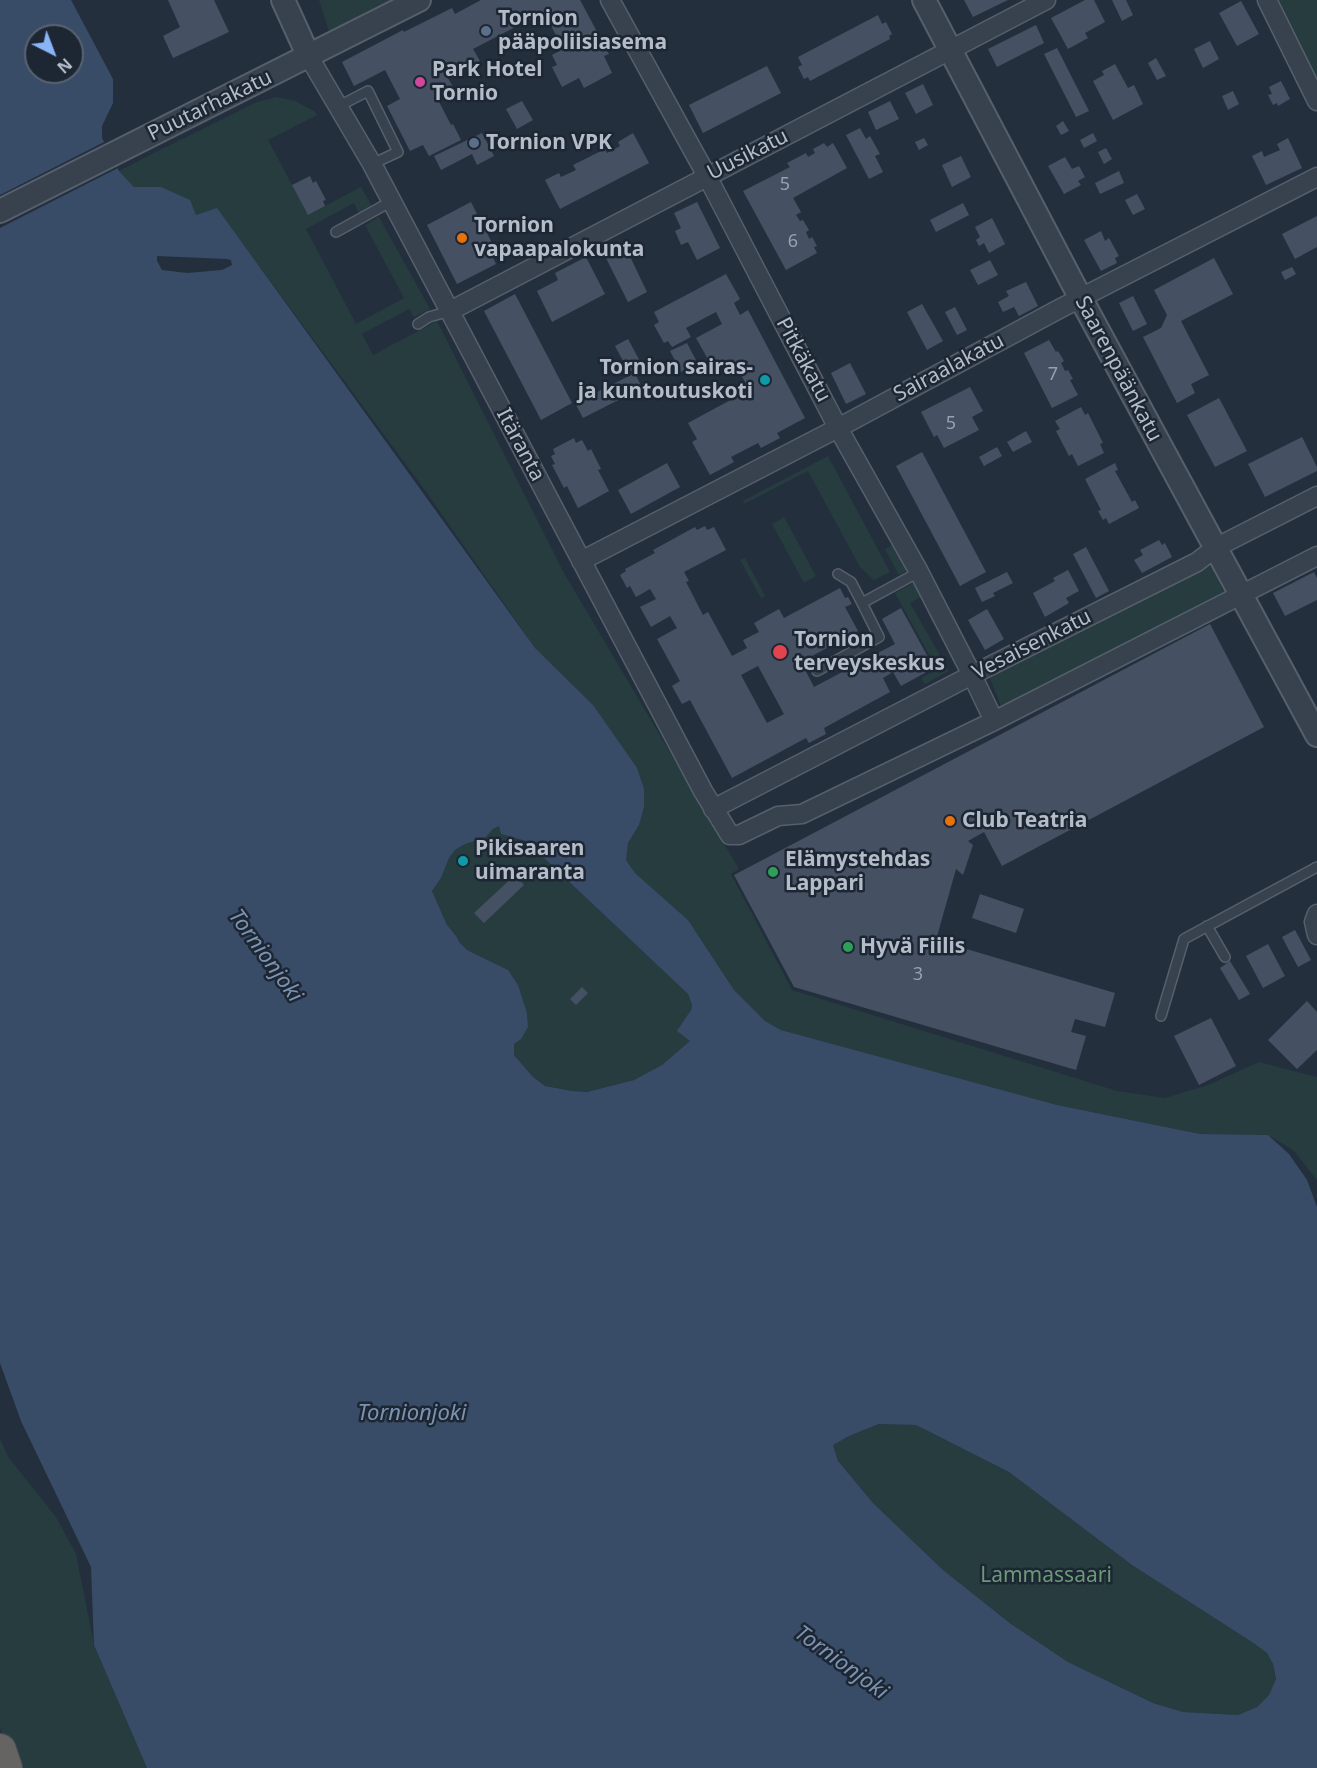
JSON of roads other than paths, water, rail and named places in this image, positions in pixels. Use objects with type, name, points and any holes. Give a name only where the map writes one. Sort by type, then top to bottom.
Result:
[{"type":"highway","points":[[0,1750],[6,1768]]},
{"type":"street","points":[[284,0],[309,57]]},
{"type":"street","name":"Puutarhakatu","points":[[0,212],[419,0]]},
{"type":"street","name":"Pitkäkatu","points":[[610,0],[707,176],[838,428],[919,572],[994,721]]},
{"type":"street","name":"Saarenpäänkatu","points":[[924,0],[1081,299],[1317,735]]},
{"type":"street","name":"Uusikatu","points":[[450,312],[1046,0]]},
{"type":"street","points":[[1267,0],[1317,101]]},
{"type":"street","name":"Itäranta","points":[[309,57],[372,164],[581,561],[730,835],[739,835],[778,816],[802,814],[994,721]]},
{"type":"street","name":"Sairaalakatu","points":[[581,561],[1317,177]]},
{"type":"street","name":"Vesaisenkatu","points":[[714,809],[972,675],[1197,562],[1215,548],[1317,496]]},
{"type":"street","points":[[994,721],[1317,556]]},
{"type":"street","points":[[1317,914],[1314,922],[1317,935]]},
{"type":"lane","points":[[339,106],[368,91],[398,152],[372,164]]},
{"type":"lane","points":[[336,232],[392,201]]},
{"type":"lane","points":[[418,324],[429,317],[450,312]]},
{"type":"lane","points":[[862,603],[919,572]]},
{"type":"lane","points":[[817,671],[879,637],[851,582],[838,574]]},
{"type":"lane","points":[[1161,1016],[1184,939],[1317,867]]},
{"type":"lane","points":[[1207,926],[1225,957]]},
{"type":"water","name":"Tornionjoki","points":[[0,0],[71,0],[84,24],[24,24],[24,84],[84,84],[84,24],[113,79],[113,103],[102,126],[102,138],[119,171],[134,187],[161,187],[190,200],[196,215],[217,208],[535,648],[593,705],[637,768],[644,789],[644,807],[639,825],[628,843],[626,860],[635,873],[688,920],[734,990],[765,1021],[781,1030],[1057,1105],[1200,1134],[1268,1135],[1289,1154],[1307,1180],[1317,1207],[1317,1768],[147,1768],[94,1645],[91,1567],[21,1421],[0,1363]],"holes":[[[157,256],[227,259],[231,260],[232,265],[222,270],[187,273],[162,270]],[[499,826],[501,834],[526,841],[688,994],[692,1005],[691,1010],[677,1031],[690,1041],[662,1065],[634,1080],[587,1092],[572,1091],[545,1086],[533,1077],[514,1055],[514,1044],[521,1039],[528,1027],[527,1013],[518,985],[508,970],[467,950],[459,942],[447,925],[432,891],[455,850],[486,837]],[[879,1424],[916,1425],[1009,1472],[1132,1565],[1267,1653],[1273,1664],[1276,1679],[1269,1695],[1257,1707],[1238,1715],[1183,1712],[1153,1703],[1068,1662],[1011,1624],[943,1570],[873,1503],[838,1461],[833,1445]]]},
{"type":"place","name":"Tornion pääpoliisiasema","points":[[486,31]]},
{"type":"place","name":"Park Hotel Tornio","points":[[420,82]]},
{"type":"place","name":"Tornion VPK","points":[[474,143]]},
{"type":"place","name":"Tornion vapaapalokunta","points":[[462,238]]},
{"type":"place","name":"Tornion sairas- ja kuntoutuskoti","points":[[765,380]]},
{"type":"place","name":"Tornion terveyskeskus","points":[[780,652]]},
{"type":"place","name":"Club Teatria","points":[[950,821]]},
{"type":"place","name":"Pikisaaren uimaranta","points":[[463,861]]},
{"type":"place","name":"Elämystehdas Lappari","points":[[773,872]]},
{"type":"place","name":"Hyvä Fiilis","points":[[848,947]]},
{"type":"park label","name":"Lammassaari","points":[[1046,1576]]}]
